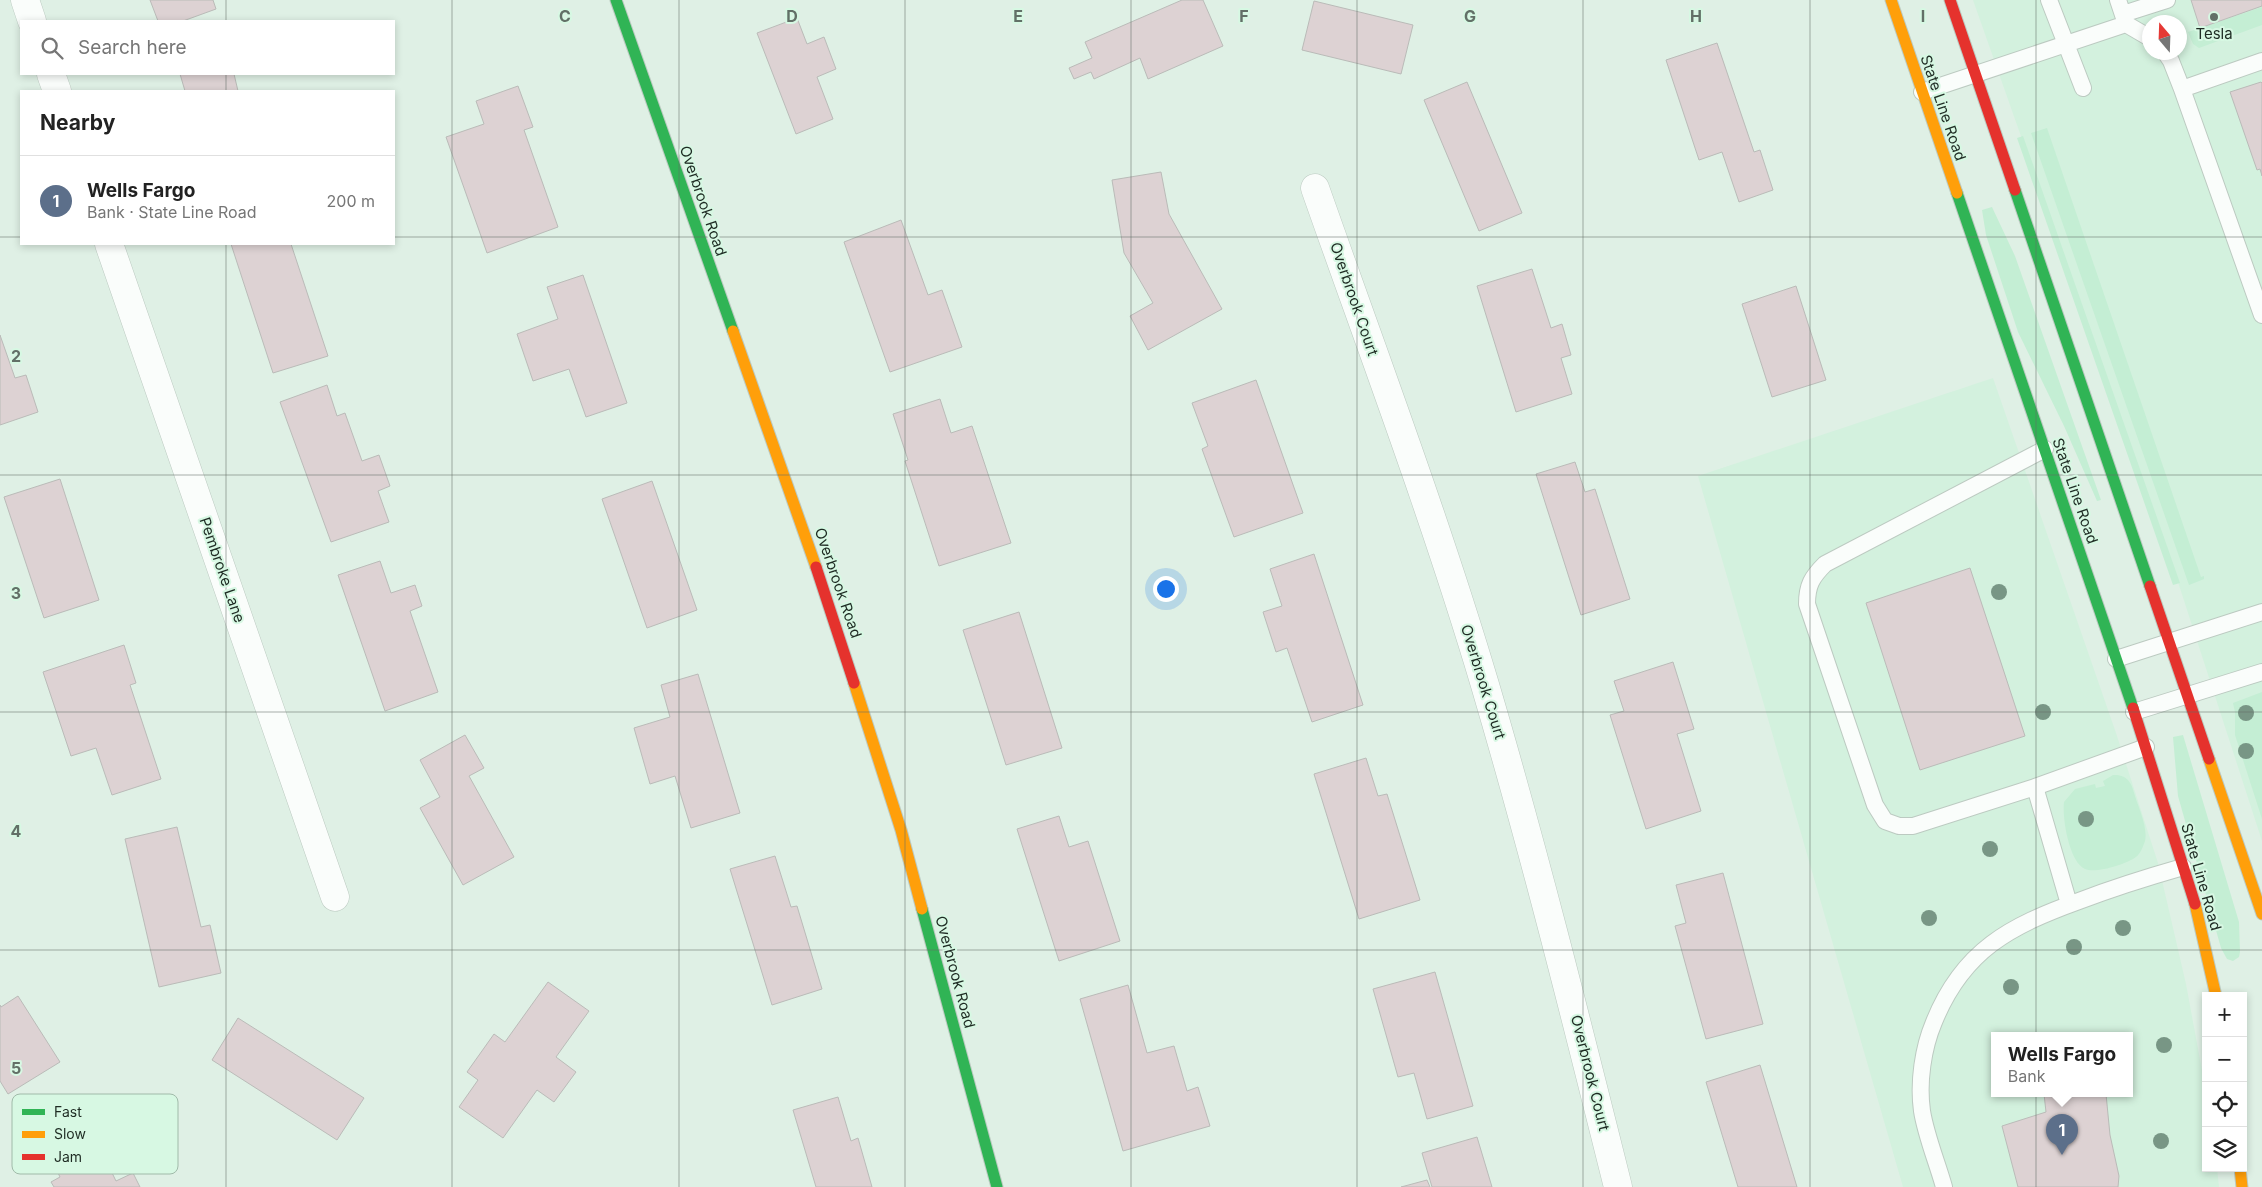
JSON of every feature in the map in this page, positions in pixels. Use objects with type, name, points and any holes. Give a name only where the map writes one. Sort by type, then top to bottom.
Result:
[{"type":"main road","name":"Overbrook Road","points":[[616,0],[831,609],[901,830],[997,1187]]},
{"type":"main road","name":"State Line Road","points":[[1891,0],[2146,747],[2183,867],[2215,992]]},
{"type":"main road","points":[[1950,0],[2262,914]]},
{"type":"main road","points":[[2240,1172],[2242,1187]]},
{"type":"street","points":[[25,0],[32,20]]},
{"type":"street","points":[[51,75],[57,90]]},
{"type":"street","name":"Overbrook Court","points":[[1315,188],[1440,544],[1485,685],[1571,999],[1618,1187]]},
{"type":"street","name":"Pembroke Lane","points":[[109,245],[335,897]]},
{"type":"lane","points":[[2049,0],[2083,88]]},
{"type":"lane","points":[[1922,92],[2065,44],[2122,13],[2167,0]]},
{"type":"lane","points":[[2122,13],[2142,31]]},
{"type":"lane","points":[[2171,60],[2262,315]]},
{"type":"lane","points":[[2182,88],[2262,61]]},
{"type":"lane","points":[[2045,449],[1832,560],[1812,578],[1807,589],[1810,613],[1875,805],[1885,821],[1899,826],[1913,826],[2035,787],[2146,747]]},
{"type":"lane","points":[[2116,658],[2262,612]]},
{"type":"lane","points":[[2134,712],[2262,672]]},
{"type":"lane","points":[[2035,787],[2069,904]]},
{"type":"lane","points":[[1944,1187],[1922,1111],[1922,1080],[1926,1047],[1943,1000],[1966,966],[1993,941],[2028,920],[2130,882],[2183,867]]},
{"type":"shaded area","points":[[1973,0],[2262,0],[2262,841],[2177,579]]},
{"type":"shaded area","points":[[2262,7],[2262,25],[2199,48],[2193,44],[2188,32]]},
{"type":"shaded area","points":[[2047,128],[2201,577],[2204,576],[2204,579],[2189,585],[2031,133]]},
{"type":"shaded area","points":[[2023,136],[2180,583],[2173,585],[2017,138]]},
{"type":"shaded area","points":[[1992,207],[2015,256],[2101,500],[2097,501],[2064,426],[2018,332],[1986,235],[1982,210]]},
{"type":"shaded area","points":[[1993,378],[2116,733],[2158,863],[2186,984],[2202,1070],[2202,1172],[2217,1172],[2219,1187],[1903,1187],[1698,476]]},
{"type":"shaded area","points":[[2262,692],[2262,819],[2235,735],[2233,703]]},
{"type":"shaded area","points":[[2183,735],[2239,922],[2240,952],[2239,957],[2233,961],[2227,959],[2221,948],[2178,796],[2173,737]]},
{"type":"shaded area","points":[[2113,775],[2126,778],[2131,784],[2144,824],[2145,841],[2137,856],[2126,863],[2111,868],[2085,869],[2079,865],[2071,849],[2064,818],[2064,802],[2075,789],[2095,784],[2096,788],[2105,786],[2103,781]]},
{"type":"building","points":[[150,0],[213,0],[216,9],[186,20],[158,20]]},
{"type":"building","points":[[1182,0],[1203,0],[1223,46],[1148,79],[1140,58],[1094,79],[1091,72],[1074,79],[1069,68],[1092,58],[1085,42]]},
{"type":"building","name":"Tesla","points":[[2191,0],[2262,0],[2262,6],[2200,28]]},
{"type":"building","points":[[1314,1],[1413,25],[1401,74],[1302,50]]},
{"type":"building","points":[[797,18],[807,44],[824,37],[836,69],[817,77],[833,119],[796,134],[757,33]]},
{"type":"building","points":[[1717,43],[1754,152],[1760,150],[1773,190],[1739,202],[1722,152],[1699,160],[1666,60]]},
{"type":"building","points":[[180,75],[234,75],[238,90],[185,90]]},
{"type":"building","points":[[1467,82],[1522,213],[1479,231],[1424,100]]},
{"type":"building","points":[[2261,82],[2262,176],[2260,169],[2257,170],[2230,92]]},
{"type":"building","points":[[518,86],[533,127],[524,130],[558,227],[487,253],[446,137],[484,124],[476,101]]},
{"type":"building","points":[[1161,172],[1169,214],[1222,309],[1148,350],[1130,316],[1153,303],[1124,253],[1112,180]]},
{"type":"building","points":[[901,220],[928,295],[942,290],[962,347],[890,372],[844,242]]},
{"type":"building","points":[[231,245],[291,245],[328,356],[273,373]]},
{"type":"building","points":[[1532,269],[1551,328],[1562,324],[1571,355],[1561,358],[1572,394],[1516,412],[1477,286]]},
{"type":"building","points":[[583,275],[627,403],[586,417],[569,369],[533,381],[517,334],[558,319],[547,287]]},
{"type":"building","points":[[1796,286],[1826,380],[1772,397],[1742,304]]},
{"type":"building","points":[[0,335],[15,378],[26,375],[38,412],[0,425]]},
{"type":"building","points":[[1256,380],[1303,513],[1234,537],[1202,449],[1208,446],[1192,403]]},
{"type":"building","points":[[327,385],[337,416],[345,413],[362,461],[379,455],[390,486],[378,491],[389,522],[331,542],[280,402]]},
{"type":"building","points":[[940,399],[951,433],[972,426],[1011,543],[939,566],[905,461],[908,460],[893,414]]},
{"type":"building","points":[[1575,462],[1585,492],[1595,489],[1630,599],[1581,615],[1536,474]]},
{"type":"building","points":[[60,479],[99,600],[44,618],[4,497]]},
{"type":"building","points":[[652,481],[697,610],[647,628],[602,499]]},
{"type":"building","points":[[1314,554],[1363,705],[1312,722],[1287,648],[1276,652],[1263,612],[1282,606],[1270,569]]},
{"type":"building","points":[[380,561],[391,593],[415,585],[422,606],[410,611],[438,692],[385,711],[338,575]]},
{"type":"building","points":[[1970,568],[2025,736],[1920,770],[1866,603]]},
{"type":"building","points":[[1019,612],[1062,748],[1006,765],[963,630]]},
{"type":"building","points":[[124,645],[136,683],[130,685],[161,779],[112,795],[96,748],[71,756],[43,672]]},
{"type":"building","points":[[1673,662],[1694,729],[1677,734],[1701,811],[1646,829],[1610,715],[1624,711],[1614,681]]},
{"type":"building","points":[[698,674],[740,813],[691,828],[675,776],[650,784],[634,728],[670,717],[661,685]]},
{"type":"building","points":[[465,735],[484,768],[469,776],[514,857],[463,885],[420,808],[440,797],[420,760]]},
{"type":"building","points":[[1366,758],[1378,796],[1387,794],[1420,900],[1359,919],[1314,774]]},
{"type":"building","points":[[1059,816],[1069,847],[1088,841],[1120,941],[1059,961],[1017,829]]},
{"type":"building","points":[[177,827],[201,927],[210,925],[221,973],[159,987],[125,839]]},
{"type":"building","points":[[775,856],[791,907],[797,906],[822,989],[772,1005],[730,869]]},
{"type":"building","points":[[1723,873],[1763,1024],[1706,1039],[1675,926],[1686,923],[1676,885]]},
{"type":"building","points":[[1435,972],[1473,1106],[1427,1119],[1414,1073],[1398,1077],[1373,989]]},
{"type":"building","points":[[548,982],[589,1011],[556,1057],[576,1072],[554,1102],[537,1090],[503,1138],[459,1107],[478,1080],[467,1072],[494,1034],[505,1042]]},
{"type":"building","points":[[1128,985],[1147,1053],[1174,1046],[1187,1091],[1198,1087],[1210,1126],[1123,1151],[1080,999]]},
{"type":"building","points":[[18,996],[60,1062],[8,1094],[0,1081],[0,1005],[1,1007]]},
{"type":"building","points":[[238,1018],[364,1098],[337,1140],[212,1060]]},
{"type":"building","points":[[1760,1065],[1797,1187],[1738,1187],[1706,1082]]},
{"type":"building","points":[[838,1097],[851,1141],[858,1138],[872,1187],[816,1187],[793,1110]]},
{"type":"building","points":[[2044,1097],[2106,1097],[2110,1135],[2119,1176],[2118,1187],[2018,1187],[2002,1126],[2046,1112]]},
{"type":"building","points":[[1477,1137],[1492,1187],[1432,1187],[1422,1153]]},
{"type":"building","points":[[59,1174],[113,1174],[116,1181],[134,1174],[140,1187],[54,1187],[51,1182],[60,1177]]},
{"type":"building","points":[[1427,1180],[1430,1187],[1401,1187]]},
{"type":"traffic: fast","points":[[616,0],[733,331]]},
{"type":"traffic: fast","points":[[2015,190],[2150,586]]},
{"type":"traffic: fast","points":[[1957,193],[2133,708]]},
{"type":"traffic: fast","points":[[922,909],[997,1187]]},
{"type":"traffic: slow","points":[[1891,0],[1957,193]]},
{"type":"traffic: slow","points":[[733,331],[816,567]]},
{"type":"traffic: slow","points":[[854,683],[901,830],[922,909]]},
{"type":"traffic: slow","points":[[2209,759],[2262,914]]},
{"type":"traffic: slow","points":[[2195,904],[2215,992]]},
{"type":"traffic: slow","points":[[2240,1172],[2242,1187]]},
{"type":"traffic: jam","points":[[1950,0],[2015,190]]},
{"type":"traffic: jam","points":[[816,567],[854,683]]},
{"type":"traffic: jam","points":[[2150,586],[2209,759]]},
{"type":"traffic: jam","points":[[2133,708],[2195,904]]},
{"type":"place","name":"Tesla","points":[[2214,17]]},
{"type":"place","name":"Wells Fargo","points":[[2062,1155]]}]
